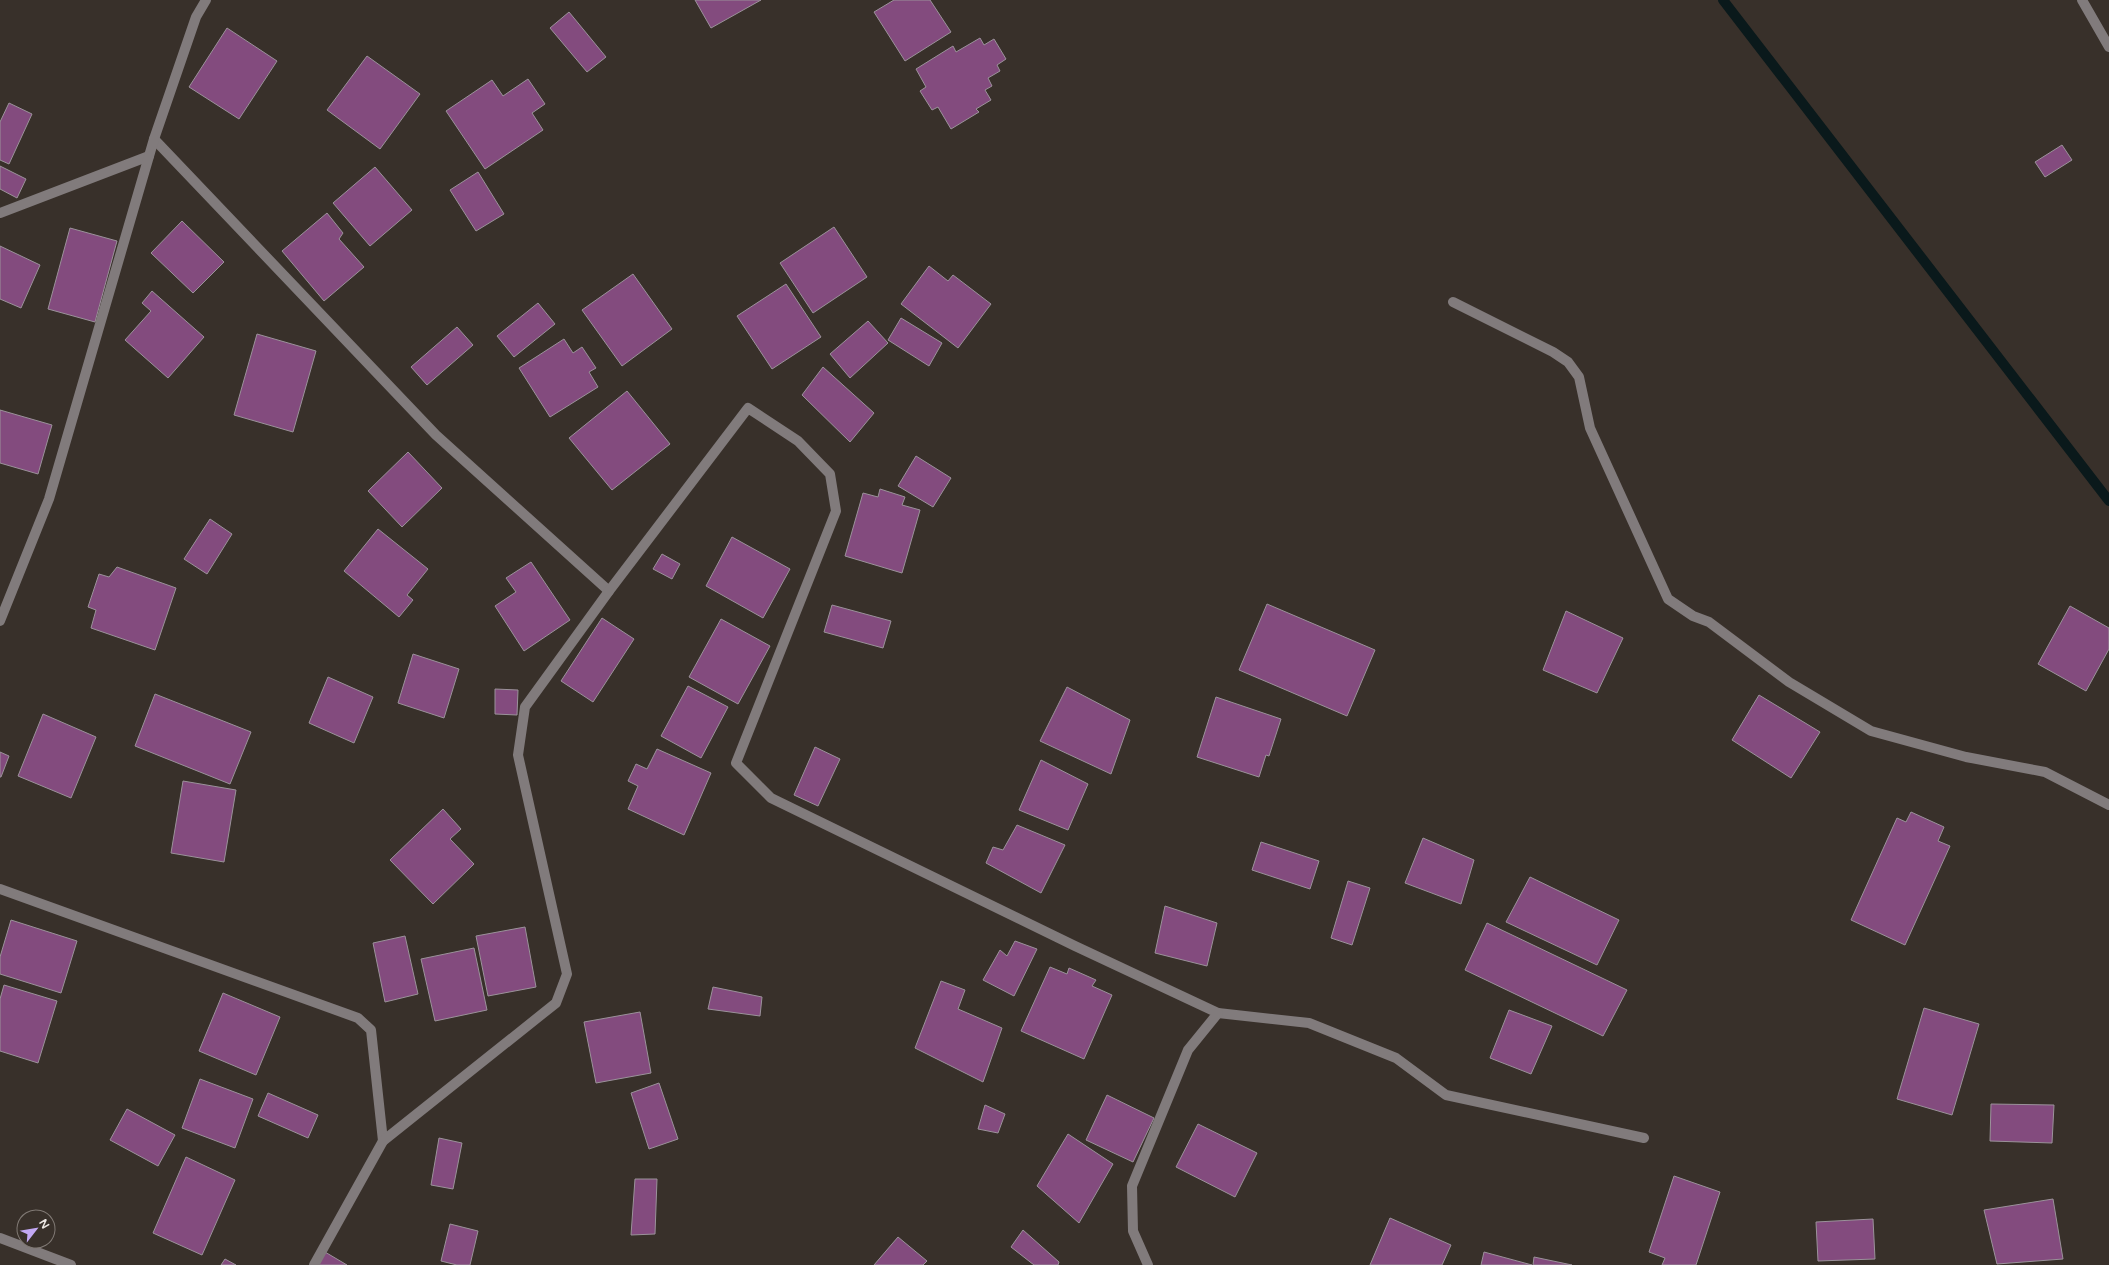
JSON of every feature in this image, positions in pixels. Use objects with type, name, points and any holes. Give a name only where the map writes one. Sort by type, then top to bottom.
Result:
[{"type":"street","points":[[0,621],[49,499],[154,139],[196,17],[206,0]]},
{"type":"street","points":[[2082,0],[2109,47]]},
{"type":"street","points":[[154,139],[436,435],[609,591]]},
{"type":"street","points":[[0,213],[149,156]]},
{"type":"street","points":[[1453,302],[1553,352],[1568,362],[1579,377],[1590,428],[1668,599],[1693,616],[1709,622],[1789,682],[1871,731],[1966,757],[2045,772],[2109,805]]},
{"type":"street","points":[[314,1265],[383,1141],[556,1004],[567,974],[518,755],[525,708],[609,591],[748,408],[798,442],[830,474],[836,511],[736,763],[772,798],[1218,1013],[1309,1023],[1396,1058],[1446,1095],[1644,1138]]},
{"type":"street","points":[[0,889],[358,1018],[371,1030],[383,1141]]},
{"type":"street","points":[[1148,1265],[1132,1231],[1132,1186],[1188,1050],[1218,1013]]},
{"type":"street","points":[[0,1238],[70,1265]]},
{"type":"building","points":[[695,0],[761,0],[711,28]]},
{"type":"building","points":[[894,0],[930,0],[951,32],[905,61],[874,12]]},
{"type":"building","points":[[569,12],[606,57],[587,72],[550,28]]},
{"type":"building","points":[[227,28],[277,61],[239,119],[189,87]]},
{"type":"building","points":[[980,38],[984,45],[994,39],[1006,59],[997,65],[1000,71],[988,78],[992,86],[985,90],[991,100],[976,109],[979,112],[951,129],[938,107],[932,110],[920,91],[926,87],[916,69],[953,46],[956,52]]},
{"type":"building","points":[[367,56],[420,94],[380,149],[327,110]]},
{"type":"building","points":[[528,79],[545,104],[532,113],[543,130],[485,169],[446,111],[492,80],[503,96]]},
{"type":"building","points":[[9,103],[32,114],[9,164],[0,160],[0,122]]},
{"type":"building","points":[[2062,145],[2072,160],[2045,177],[2035,162]]},
{"type":"building","points":[[0,166],[26,179],[17,198],[0,189]]},
{"type":"building","points":[[375,167],[412,210],[370,246],[333,203]]},
{"type":"building","points":[[478,172],[504,214],[476,231],[450,190]]},
{"type":"building","points":[[327,213],[343,233],[339,239],[364,267],[324,301],[282,251]]},
{"type":"building","points":[[182,221],[224,262],[193,293],[151,253]]},
{"type":"building","points":[[834,227],[867,277],[813,313],[780,263]]},
{"type":"building","points":[[70,228],[117,241],[95,322],[48,309]]},
{"type":"building","points":[[0,246],[40,265],[21,308],[0,299]]},
{"type":"building","points":[[929,266],[948,281],[953,275],[991,304],[958,348],[901,304]]},
{"type":"building","points":[[633,274],[672,329],[622,366],[582,310]]},
{"type":"building","points":[[786,284],[821,337],[772,369],[737,316]]},
{"type":"building","points":[[152,291],[204,337],[168,378],[125,340],[151,311],[142,303]]},
{"type":"building","points":[[538,303],[555,324],[514,357],[497,336]]},
{"type":"building","points":[[901,318],[942,343],[929,366],[888,340]]},
{"type":"building","points":[[868,321],[888,343],[850,378],[830,354]]},
{"type":"building","points":[[457,327],[473,345],[427,385],[411,367]]},
{"type":"building","points":[[257,334],[316,351],[293,432],[234,415]]},
{"type":"building","points":[[564,339],[573,353],[582,347],[596,368],[589,372],[598,387],[550,417],[519,368]]},
{"type":"building","points":[[823,367],[874,413],[850,442],[802,395]]},
{"type":"building","points":[[627,391],[670,444],[612,490],[569,438]]},
{"type":"building","points":[[0,410],[52,425],[38,474],[0,463]]},
{"type":"building","points":[[408,452],[442,488],[402,527],[368,491]]},
{"type":"building","points":[[916,456],[951,478],[933,507],[898,486]]},
{"type":"building","points":[[880,489],[905,497],[902,505],[920,510],[902,573],[845,556],[863,493],[878,497]]},
{"type":"building","points":[[210,519],[232,534],[207,574],[184,559]]},
{"type":"building","points":[[378,529],[428,569],[407,595],[413,600],[399,617],[344,571]]},
{"type":"building","points":[[732,537],[790,569],[763,618],[706,586]]},
{"type":"building","points":[[662,554],[680,564],[672,579],[653,569]]},
{"type":"building","points":[[531,562],[570,620],[524,651],[495,606],[516,592],[506,578]]},
{"type":"building","points":[[117,567],[176,588],[155,650],[91,628],[96,610],[88,607],[99,574],[109,577]]},
{"type":"building","points":[[1267,604],[1375,650],[1347,716],[1239,670]]},
{"type":"building","points":[[832,605],[891,621],[883,648],[824,632]]},
{"type":"building","points":[[2070,606],[2109,628],[2109,649],[2086,691],[2038,664]]},
{"type":"building","points":[[1566,611],[1623,638],[1597,693],[1543,670]]},
{"type":"building","points":[[602,618],[634,639],[593,702],[561,681]]},
{"type":"building","points":[[721,619],[770,646],[738,704],[689,677]]},
{"type":"building","points":[[413,654],[459,669],[444,718],[398,703]]},
{"type":"building","points":[[328,677],[373,697],[354,743],[309,723]]},
{"type":"building","points":[[688,686],[728,707],[701,758],[661,736]]},
{"type":"building","points":[[1067,687],[1130,720],[1111,774],[1040,741]]},
{"type":"building","points":[[495,689],[518,690],[517,715],[495,714]]},
{"type":"building","points":[[155,694],[251,732],[230,784],[135,746]]},
{"type":"building","points":[[1759,695],[1820,732],[1791,778],[1732,740]]},
{"type":"building","points":[[1216,697],[1281,719],[1269,756],[1266,755],[1259,777],[1197,757]]},
{"type":"building","points":[[43,714],[96,737],[71,798],[18,776]]},
{"type":"building","points":[[815,747],[840,759],[818,806],[794,795]]},
{"type":"building","points":[[657,749],[711,773],[684,835],[628,809],[638,786],[628,781],[636,764],[647,769]]},
{"type":"building","points":[[0,752],[9,756],[1,777],[0,777]]},
{"type":"building","points":[[1041,760],[1088,784],[1068,830],[1019,810]]},
{"type":"building","points":[[183,781],[236,790],[224,862],[171,853]]},
{"type":"building","points":[[443,809],[461,829],[450,839],[474,864],[433,904],[390,860]]},
{"type":"building","points":[[1911,812],[1944,827],[1938,841],[1950,846],[1905,945],[1851,920],[1897,818],[1906,822]]},
{"type":"building","points":[[1017,825],[1065,845],[1041,893],[986,863],[993,847],[1003,850]]},
{"type":"building","points":[[1423,838],[1474,860],[1461,904],[1405,883]]},
{"type":"building","points":[[1261,842],[1319,861],[1310,889],[1252,870]]},
{"type":"building","points":[[1530,877],[1619,920],[1597,965],[1506,922]]},
{"type":"building","points":[[1348,881],[1370,888],[1352,945],[1331,938]]},
{"type":"building","points":[[1165,906],[1217,923],[1207,966],[1155,953]]},
{"type":"building","points":[[11,920],[77,941],[61,993],[0,974],[0,957]]},
{"type":"building","points":[[1487,923],[1627,990],[1603,1036],[1465,970]]},
{"type":"building","points":[[525,927],[536,987],[488,996],[476,936]]},
{"type":"building","points":[[405,936],[418,994],[385,1002],[373,943]]},
{"type":"building","points":[[1015,941],[1037,949],[1014,996],[983,980],[1000,950],[1007,956]]},
{"type":"building","points":[[474,948],[487,1010],[435,1021],[421,959]]},
{"type":"building","points":[[1050,967],[1067,974],[1069,968],[1096,980],[1092,986],[1112,995],[1084,1059],[1021,1031]]},
{"type":"building","points":[[941,981],[965,990],[958,1009],[1002,1028],[983,1082],[915,1048]]},
{"type":"building","points":[[4,985],[57,1001],[38,1063],[0,1051],[0,999]]},
{"type":"building","points":[[713,987],[762,997],[760,1016],[708,1009]]},
{"type":"building","points":[[223,993],[280,1017],[256,1075],[199,1051]]},
{"type":"building","points":[[1924,1008],[1979,1024],[1952,1115],[1897,1099]]},
{"type":"building","points":[[1509,1010],[1552,1026],[1531,1074],[1490,1058]]},
{"type":"building","points":[[640,1012],[651,1073],[596,1083],[584,1022]]},
{"type":"building","points":[[200,1079],[253,1099],[235,1148],[182,1128]]},
{"type":"building","points":[[659,1083],[678,1139],[649,1149],[631,1093]]},
{"type":"building","points":[[268,1093],[318,1115],[308,1138],[258,1116]]},
{"type":"building","points":[[1107,1095],[1154,1118],[1133,1162],[1086,1140]]},
{"type":"building","points":[[1991,1104],[2054,1105],[2052,1143],[1990,1141]]},
{"type":"building","points":[[985,1105],[1005,1114],[998,1133],[978,1129]]},
{"type":"building","points":[[127,1109],[175,1135],[158,1166],[110,1140]]},
{"type":"building","points":[[1198,1124],[1257,1153],[1235,1197],[1176,1167]]},
{"type":"building","points":[[1068,1134],[1113,1164],[1079,1223],[1037,1186]]},
{"type":"building","points":[[439,1138],[462,1143],[453,1189],[431,1185]]},
{"type":"building","points":[[186,1157],[235,1180],[202,1255],[153,1233]]},
{"type":"building","points":[[1674,1176],[1720,1192],[1696,1265],[1662,1265],[1665,1258],[1649,1252]]},
{"type":"building","points":[[635,1179],[657,1179],[655,1234],[631,1235]]},
{"type":"building","points":[[2053,1199],[2063,1259],[1997,1264],[1984,1210]]},
{"type":"building","points":[[1390,1218],[1451,1245],[1442,1265],[1370,1265]]},
{"type":"building","points":[[1873,1219],[1875,1259],[1818,1261],[1816,1222]]},
{"type":"building","points":[[450,1224],[478,1231],[470,1265],[457,1265],[441,1261]]},
{"type":"building","points":[[1023,1230],[1059,1262],[1058,1265],[1034,1265],[1011,1247]]},
{"type":"building","points":[[898,1237],[927,1261],[923,1265],[874,1265]]},
{"type":"building","points":[[325,1252],[347,1265],[317,1265]]},
{"type":"building","points":[[1484,1252],[1532,1265],[1481,1265]]},
{"type":"building","points":[[1534,1257],[1572,1265],[1533,1265]]},
{"type":"building","points":[[225,1259],[236,1265],[221,1265]]},
{"type":"waterway","points":[[1723,0],[2109,501]]}]
